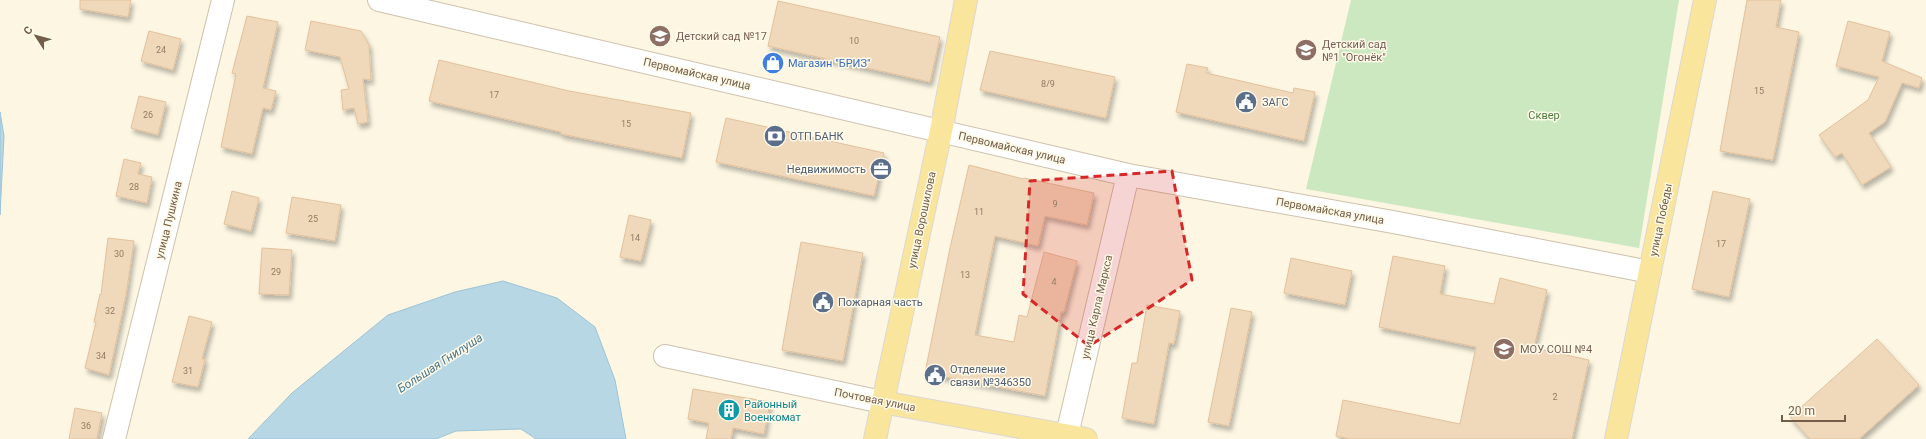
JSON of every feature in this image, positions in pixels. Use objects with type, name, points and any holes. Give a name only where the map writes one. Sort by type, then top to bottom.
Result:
[{"type":"main road","name":"улица Ворошилова","points":[[875,439],[941,131],[966,0]]},
{"type":"main road","name":"улица Победы","points":[[1616,439],[1705,0]]},
{"type":"main road","name":"Почтовая улица","points":[[882,402],[1073,438]]},
{"type":"street","name":"улица Пушкина","points":[[114,439],[223,0]]},
{"type":"street","name":"Первомайская улица","points":[[379,0],[1128,175],[1393,222],[1650,272]]},
{"type":"street","name":"улица Карла Маркса","points":[[1073,438],[1128,175]]},
{"type":"street","name":"Почтовая улица","points":[[665,356],[882,402]]},
{"type":"highlighted area","points":[[1172,171],[1192,280],[1089,346],[1023,294],[1030,181]]},
{"type":"green space","name":"Сквер","points":[[1351,0],[1679,0],[1639,248],[1306,189]]},
{"type":"water","points":[[0,112],[4,136],[0,215]]},
{"type":"water","name":"Большая Гнилуша","points":[[503,281],[557,298],[595,327],[615,380],[626,439],[536,439],[521,429],[456,431],[436,439],[248,439],[292,393],[388,315],[455,292]]},
{"type":"building","points":[[80,0],[131,0],[128,17],[80,9]]},
{"type":"building","points":[[1747,0],[1781,0],[1776,27],[1799,32],[1773,160],[1720,151]]},
{"type":"building","points":[[778,1],[940,37],[930,82],[768,46]]},
{"type":"building","points":[[247,16],[278,22],[263,88],[276,91],[271,110],[263,108],[252,154],[221,147],[236,74],[232,73]]},
{"type":"building","points":[[311,21],[361,31],[369,45],[371,80],[363,79],[368,122],[358,124],[354,108],[343,110],[341,90],[349,89],[340,57],[305,50]]},
{"type":"building","points":[[1848,21],[1890,32],[1882,61],[1922,78],[1919,88],[1902,83],[1885,122],[1869,133],[1891,167],[1862,185],[1842,153],[1835,157],[1819,135],[1868,100],[1879,77],[1836,66]]},
{"type":"building","points":[[149,31],[181,39],[173,70],[141,61]]},
{"type":"building","points":[[990,51],[1115,77],[1106,118],[980,90]]},
{"type":"building","points":[[439,60],[569,91],[691,113],[682,158],[561,134],[561,132],[429,101]]},
{"type":"building","name":"ЗАГС","points":[[1187,64],[1208,68],[1206,73],[1293,93],[1294,88],[1315,92],[1304,141],[1176,112]]},
{"type":"building","points":[[139,96],[166,102],[158,135],[131,128]]},
{"type":"building","points":[[726,118],[884,153],[874,196],[716,162]]},
{"type":"building","points":[[124,159],[141,163],[138,174],[152,177],[147,203],[116,196]]},
{"type":"building","points":[[969,165],[1023,179],[1094,193],[1087,225],[1045,216],[1038,246],[995,236],[975,335],[1014,342],[1019,315],[1027,317],[1044,252],[1077,261],[1064,312],[1061,312],[1045,396],[925,373],[950,248]]},
{"type":"building","points":[[232,191],[259,198],[251,231],[224,224]]},
{"type":"building","points":[[1713,191],[1750,199],[1729,297],[1692,289]]},
{"type":"building","points":[[292,197],[341,205],[335,241],[286,233]]},
{"type":"building","points":[[629,215],[651,220],[641,261],[620,257]]},
{"type":"building","points":[[108,238],[134,241],[126,295],[109,375],[85,368],[96,322],[94,322],[100,294],[101,295]]},
{"type":"building","name":"Пожарная часть","points":[[801,242],[863,253],[843,361],[782,350]]},
{"type":"building","points":[[262,248],[292,250],[289,295],[259,294]]},
{"type":"building","name":"МОУ СОШ №4","points":[[1393,256],[1445,266],[1440,294],[1494,304],[1500,278],[1547,290],[1534,348],[1589,360],[1572,439],[1350,439],[1336,436],[1343,400],[1460,424],[1476,347],[1379,327]]},
{"type":"building","points":[[1291,258],[1352,271],[1345,305],[1284,293]]},
{"type":"building","points":[[1147,305],[1180,311],[1174,344],[1169,343],[1154,424],[1122,418],[1132,363],[1137,363]]},
{"type":"building","points":[[1231,308],[1252,312],[1229,426],[1208,422]]},
{"type":"building","points":[[189,316],[212,322],[202,359],[205,359],[198,387],[172,382]]},
{"type":"building","points":[[1877,339],[1919,385],[1859,439],[1810,439],[1790,417]]},
{"type":"building","name":"Районный Военкомат","points":[[693,389],[770,402],[764,434],[733,428],[731,439],[706,439],[709,423],[688,419]]},
{"type":"building","points":[[75,408],[102,413],[97,439],[69,439]]},
{"type":"place","name":"Детский сад №17","points":[[660,36]]},
{"type":"place","name":"Детский сад №1 \"Огонёк\"","points":[[1306,50]]},
{"type":"place","name":"Магазин \"БРИЗ\"","points":[[773,63]]},
{"type":"place","name":"ЗАГС","points":[[1246,102]]},
{"type":"place","name":"ОТП БАНК","points":[[775,136]]},
{"type":"place","name":"Недвижимость","points":[[881,169]]},
{"type":"place","name":"Пожарная часть","points":[[823,302]]},
{"type":"place","name":"МОУ СОШ №4","points":[[1504,349]]},
{"type":"place","name":"Отделение связи №346350","points":[[935,375]]},
{"type":"place","name":"Районный Военкомат","points":[[729,410]]}]
